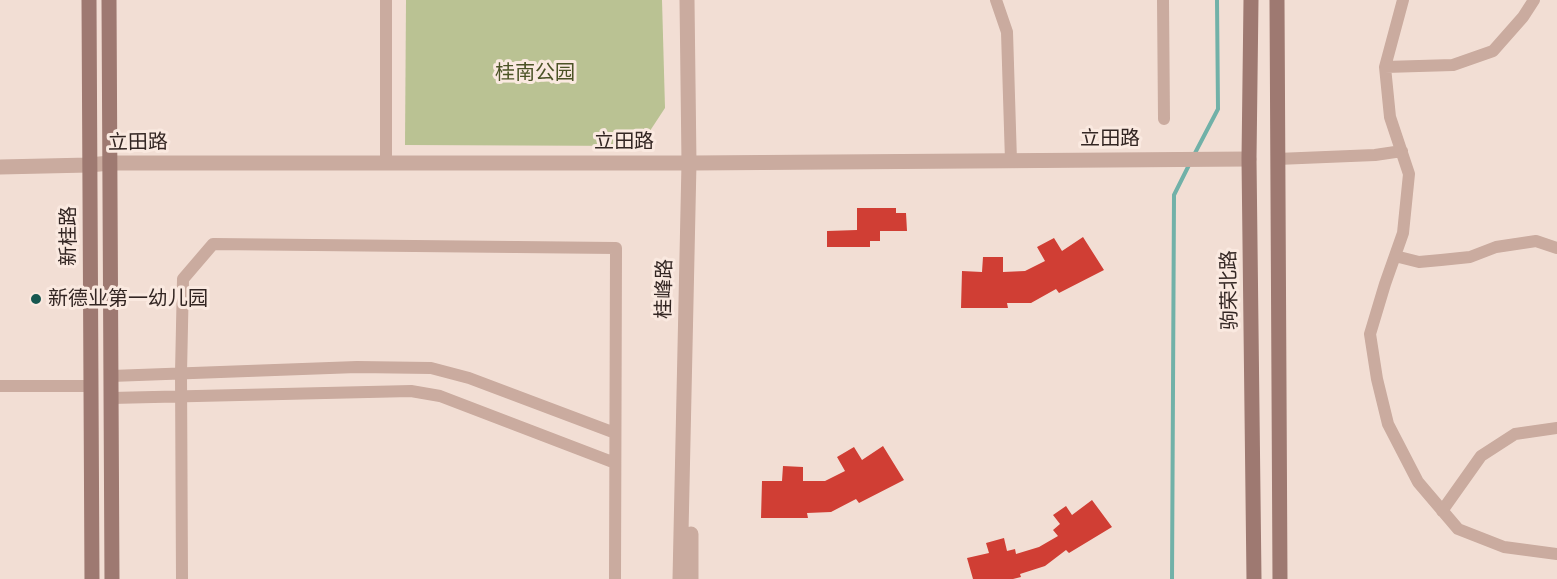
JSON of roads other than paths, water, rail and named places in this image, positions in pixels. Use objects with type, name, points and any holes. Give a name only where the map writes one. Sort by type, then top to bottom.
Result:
[{"type":"main road","name":"新桂路","points":[[89,0],[92,579]]},
{"type":"main road","points":[[109,0],[112,579]]},
{"type":"main road","name":"驹荣北路","points":[[1251,0],[1249,159],[1254,579]]},
{"type":"main road","points":[[1277,0],[1280,579]]},
{"type":"main road","points":[[1248,579],[1254,541]]},
{"type":"street","points":[[386,0],[386,164]]},
{"type":"street","name":"桂峰路","points":[[680,579],[691,163],[687,0]]},
{"type":"street","points":[[691,579],[692,0]]},
{"type":"street","points":[[996,0],[1007,32],[1011,161]]},
{"type":"street","points":[[1163,0],[1164,119]]},
{"type":"street","points":[[1403,0],[1385,67],[1390,117],[1409,174],[1403,233],[1370,334],[1377,379],[1388,424],[1418,482],[1458,529],[1504,547],[1557,554]]},
{"type":"street","points":[[1385,67],[1453,64],[1493,51],[1534,0]]},
{"type":"street","points":[[1277,159],[1375,155],[1402,151]]},
{"type":"street","name":"立田路","points":[[0,167],[110,163],[691,163],[1249,159]]},
{"type":"street","points":[[1395,256],[1419,261],[1441,261],[1470,257],[1496,247],[1536,242],[1557,248]]},
{"type":"street","points":[[182,579],[183,279],[213,244],[616,248],[615,579]]},
{"type":"street","points":[[111,376],[357,367],[431,368],[469,378],[615,433]]},
{"type":"street","points":[[0,386],[91,386]]},
{"type":"street","points":[[111,398],[411,391],[440,396],[615,463]]},
{"type":"street","points":[[1442,511],[1481,456],[1515,434],[1557,428]]},
{"type":"waterway","points":[[1194,155],[1218,109],[1217,0]]},
{"type":"waterway","points":[[1172,579],[1174,195],[1189,165]]},
{"type":"place","name":"新德业第一幼儿园","points":[[36,299]]},
{"type":"park label","name":"桂南公园","points":[[535,73]]}]
